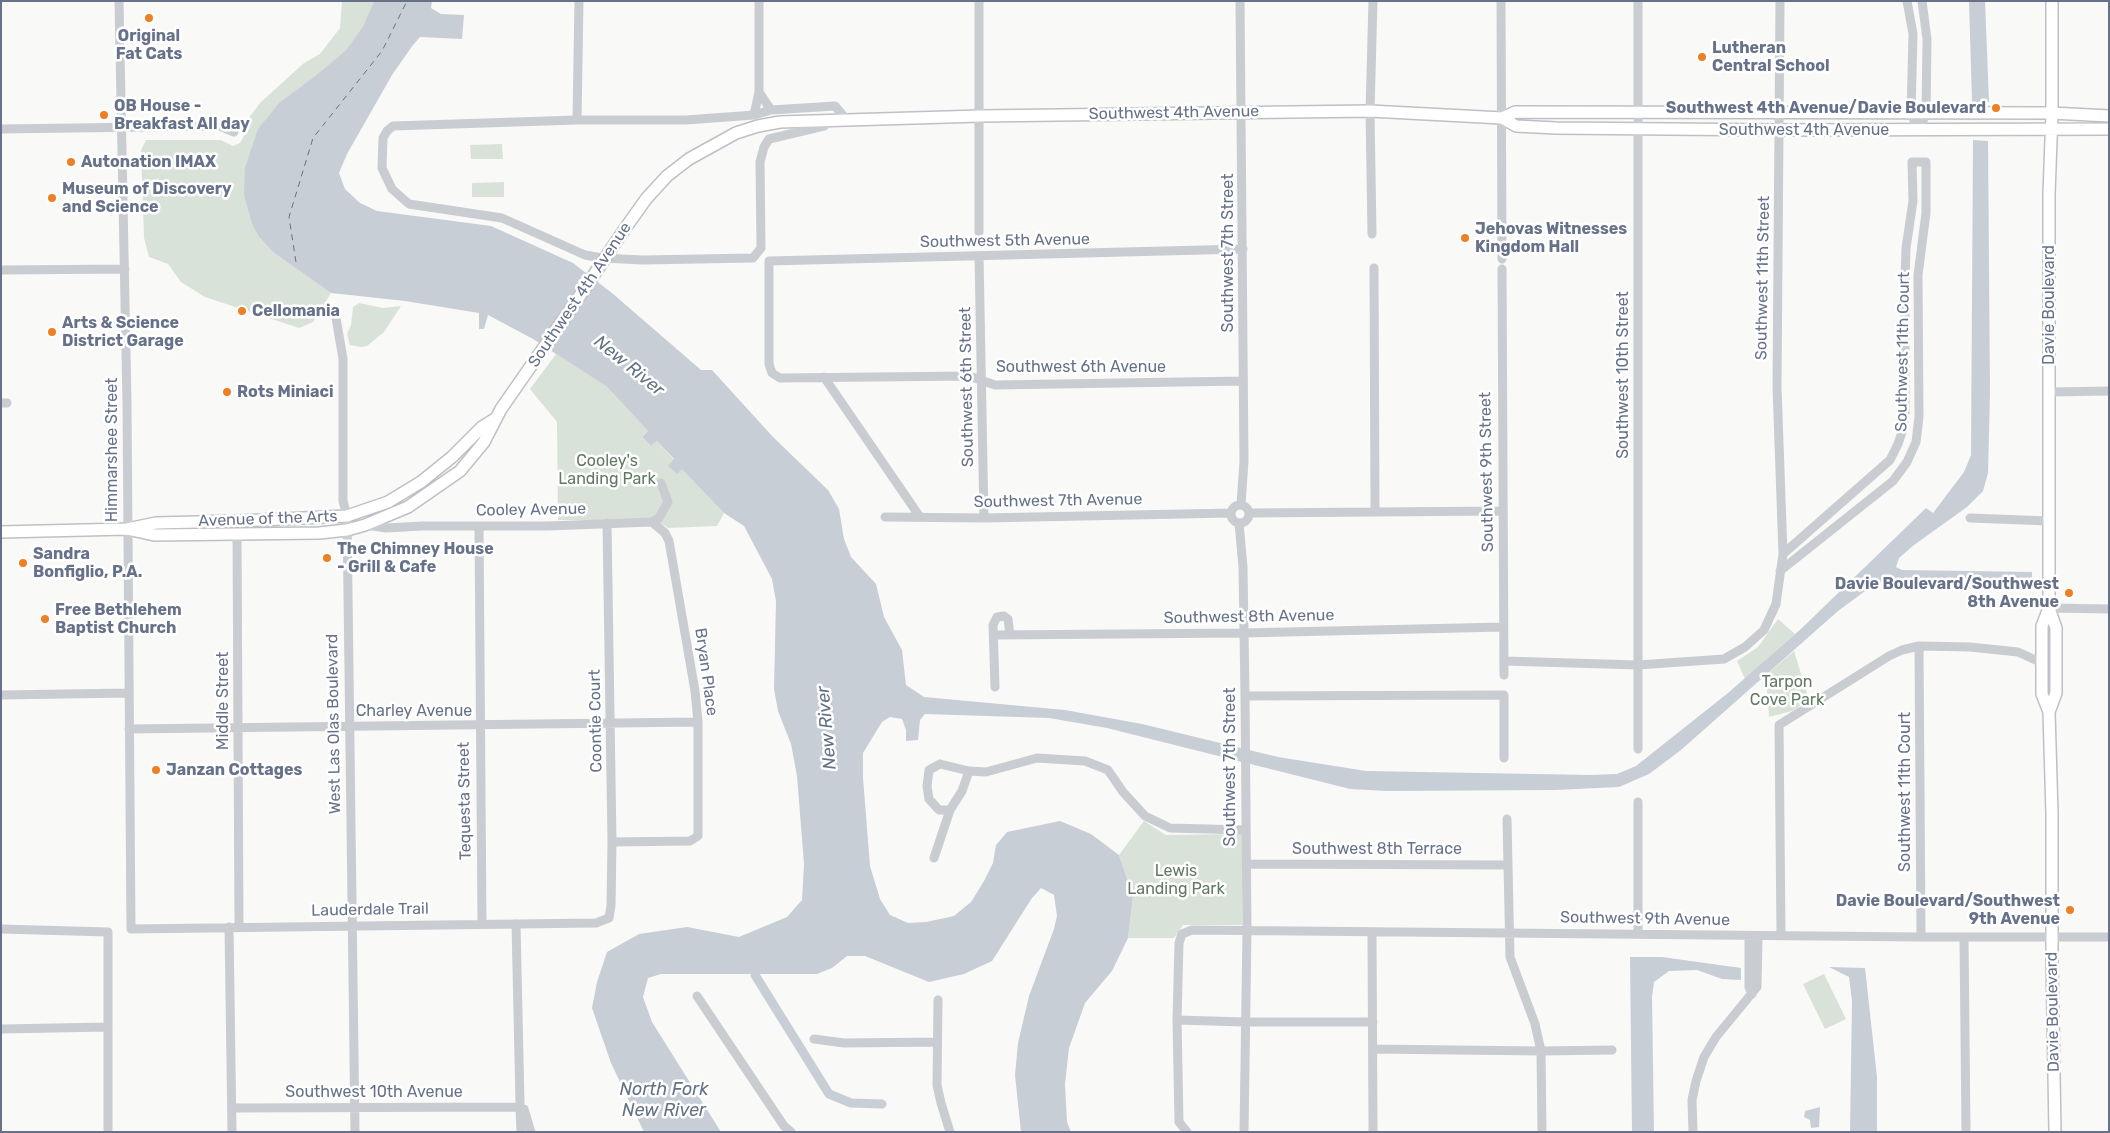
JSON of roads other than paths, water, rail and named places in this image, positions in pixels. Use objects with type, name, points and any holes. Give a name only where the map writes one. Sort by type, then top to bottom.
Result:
[{"type":"main road","name":"Davie Boulevard","points":[[2049,712],[2056,693],[2056,628],[2049,608],[2052,1]]},
{"type":"main road","name":"Southwest 4th Avenue","points":[[347,530],[408,507],[460,471],[484,442],[499,413],[646,199],[667,176],[689,158],[736,133],[758,126],[780,122],[846,119],[1370,111],[1502,118],[1516,112],[1638,114],[2052,113],[2076,116],[2109,116]]},
{"type":"main road","name":"Southwest 4th Avenue","points":[[1502,118],[1516,126],[1638,129],[2109,129]]},
{"type":"main road","name":"Avenue of the Arts","points":[[1,532],[127,529],[156,523],[347,516],[388,502],[421,482],[452,457],[499,413]]},
{"type":"main road","name":"Avenue of the Arts","points":[[127,529],[154,535],[347,530]]},
{"type":"main road","name":"Davie Boulevard","points":[[2049,608],[2042,626],[2042,694],[2049,712],[2052,814],[2055,1132]]},
{"type":"street","name":"Himmarshee Street","points":[[119,1],[125,268],[131,929]]},
{"type":"street","points":[[577,120],[579,1]]},
{"type":"street","points":[[754,115],[759,92],[759,1]]},
{"type":"street","points":[[979,1],[979,232]]},
{"type":"street","name":"Southwest 7th Street","points":[[1240,1],[1244,461],[1241,504]]},
{"type":"street","points":[[1372,234],[1370,111],[1373,1]]},
{"type":"street","points":[[1501,1],[1502,259]]},
{"type":"street","name":"Southwest 10th Street","points":[[1638,1],[1638,749]]},
{"type":"street","name":"Southwest 11th Street","points":[[1780,1],[1777,387],[1783,554]]},
{"type":"street","points":[[1907,1],[1912,34],[1911,114],[1919,130]]},
{"type":"street","points":[[1919,130],[1926,114],[1927,40],[1922,1]]},
{"type":"street","points":[[759,92],[771,110]]},
{"type":"street","points":[[829,120],[824,126],[769,139],[764,147],[760,162],[761,248],[752,258],[659,260],[602,258],[585,255],[502,218],[409,204],[392,189],[382,168],[381,151],[383,138],[387,130],[393,126],[577,120],[663,120],[754,115],[771,110],[834,106],[846,119]]},
{"type":"street","points":[[1,129],[220,126],[234,132]]},
{"type":"street","name":"Southwest 11th Court","points":[[1780,571],[1893,481],[1908,462],[1916,442],[1919,417],[1918,275],[1926,213],[1926,162],[1912,162],[1913,200],[1905,281],[1903,429],[1890,460],[1783,554]]},
{"type":"street","name":"Southwest 5th Avenue","points":[[772,373],[769,364],[769,261],[1243,250]]},
{"type":"street","name":"Southwest 6th Street","points":[[979,256],[984,518]]},
{"type":"street","points":[[1,270],[125,268]]},
{"type":"street","points":[[1374,268],[1375,512]]},
{"type":"street","name":"Southwest 9th Street","points":[[1502,269],[1504,675]]},
{"type":"street","name":"West Las Olas Boulevard","points":[[336,318],[343,359],[343,501],[347,516],[355,1132]]},
{"type":"street","name":"Southwest 6th Avenue","points":[[772,373],[780,378],[970,376],[995,385],[1243,381]]},
{"type":"street","points":[[824,377],[920,517]]},
{"type":"street","points":[[1905,389],[1919,389]]},
{"type":"street","points":[[2050,392],[2109,391]]},
{"type":"street","points":[[652,522],[659,518],[668,502],[661,483]]},
{"type":"street","points":[[1241,504],[1247,506],[1250,513],[1247,520],[1239,523],[1234,520],[1231,513],[1235,506],[1241,504]]},
{"type":"street","points":[[1250,513],[1502,511]]},
{"type":"street","name":"Southwest 7th Avenue","points":[[885,517],[984,518],[1231,513]]},
{"type":"street","points":[[1970,518],[2049,521]]},
{"type":"street","name":"Cooley Avenue","points":[[365,524],[386,528],[652,522]]},
{"type":"street","name":"Bryan Place","points":[[612,842],[690,841],[698,836],[698,722],[685,630],[669,541],[665,533],[652,522]]},
{"type":"street","name":"Coontie Court","points":[[607,523],[612,842],[611,906],[609,918]]},
{"type":"street","name":"Southwest 7th Street","points":[[1239,523],[1243,567],[1247,930],[1244,1132]]},
{"type":"street","name":"Tequesta Street","points":[[479,526],[482,924]]},
{"type":"street","name":"Middle Street","points":[[232,1132],[234,927],[239,727],[237,534]]},
{"type":"street","points":[[1504,661],[1638,664],[1724,660],[1745,647],[1764,630],[1776,604],[1783,554]]},
{"type":"street","points":[[2049,608],[2109,609]]},
{"type":"street","points":[[995,687],[995,635],[993,623],[997,617],[1000,616],[1008,619],[1010,635]]},
{"type":"street","name":"Southwest 8th Avenue","points":[[995,635],[1243,633],[1503,627]]},
{"type":"street","points":[[1781,935],[1780,725],[1889,656],[1902,650],[1919,646],[1970,647],[2018,652],[2042,663]]},
{"type":"street","name":"Southwest 11th Court","points":[[1919,646],[1921,937]]},
{"type":"street","points":[[1,694],[129,694]]},
{"type":"street","points":[[1245,696],[1504,695],[1504,758]]},
{"type":"street","name":"Charley Avenue","points":[[129,729],[698,722]]},
{"type":"street","points":[[950,810],[939,810],[929,799],[927,786],[929,770],[940,764],[969,771],[986,772],[1037,758],[1085,761],[1108,770],[1123,792],[1145,816],[1170,828],[1245,830]]},
{"type":"street","points":[[934,858],[950,810],[962,791],[969,771]]},
{"type":"street","points":[[1638,802],[1638,934]]},
{"type":"street","points":[[1507,819],[1510,958],[1534,1024],[1541,1051],[1542,1132]]},
{"type":"street","name":"Southwest 8th Terrace","points":[[1246,864],[1508,865]]},
{"type":"street","name":"Lauderdale Trail","points":[[131,929],[596,923],[609,918]]},
{"type":"street","points":[[516,924],[521,1132]]},
{"type":"street","points":[[1,929],[108,932],[108,1132]]},
{"type":"street","name":"Southwest 9th Avenue","points":[[1176,1020],[1179,943],[1182,934],[1192,930],[1753,936],[2109,937]]},
{"type":"street","points":[[1372,933],[1373,1132]]},
{"type":"street","points":[[1693,1132],[1692,1100],[1704,1057],[1716,1038],[1752,994],[1749,986],[1753,936]]},
{"type":"street","points":[[1964,937],[1966,1132]]},
{"type":"street","points":[[697,996],[784,1126],[791,1132]]},
{"type":"street","points":[[938,1000],[937,1085],[950,1132]]},
{"type":"street","points":[[1187,1132],[1179,1122],[1176,1020],[1373,1022]]},
{"type":"street","points":[[1,1029],[108,1027]]},
{"type":"street","points":[[814,1039],[844,1043],[937,1042]]},
{"type":"street","points":[[1373,1049],[1612,1050]]},
{"type":"street","points":[[520,1107],[531,1132]]},
{"type":"street","name":"Southwest 10th Avenue","points":[[232,1108],[520,1107]]},
{"type":"water","points":[[374,1],[432,1],[431,8],[441,14],[464,15],[462,39],[420,37],[413,45],[392,75],[347,154],[339,173],[345,189],[360,203],[377,211],[491,226],[573,263],[612,293],[701,370],[712,370],[773,437],[828,490],[839,509],[844,539],[851,557],[876,584],[884,617],[902,650],[906,685],[924,697],[1065,710],[1142,724],[1278,757],[1366,771],[1591,775],[1617,774],[1636,766],[1728,693],[1802,628],[1926,508],[1933,513],[1964,472],[1971,455],[1973,140],[1988,141],[1990,392],[1988,473],[1983,491],[1967,507],[1899,558],[1896,567],[1902,570],[2032,572],[2032,591],[1899,586],[1876,583],[1838,611],[1681,750],[1649,774],[1619,787],[1555,790],[1387,791],[1350,789],[1107,728],[1049,718],[925,714],[920,720],[918,740],[906,741],[906,730],[902,719],[890,717],[882,722],[863,753],[863,778],[870,866],[880,899],[890,915],[908,923],[926,922],[954,916],[971,902],[993,863],[996,845],[1007,832],[1060,821],[1091,834],[1119,855],[1133,896],[1128,938],[1112,971],[1085,1003],[1069,1048],[1065,1084],[1067,1122],[1071,1132],[1021,1132],[1015,1075],[1018,1043],[1029,996],[1057,916],[1054,895],[1041,888],[1032,898],[992,961],[964,974],[929,982],[865,956],[847,956],[832,968],[817,974],[661,974],[648,978],[643,997],[652,1022],[721,1132],[644,1132],[611,1063],[592,1008],[597,982],[607,952],[639,934],[687,927],[739,937],[787,917],[802,900],[804,864],[797,776],[791,744],[778,711],[774,689],[776,601],[772,579],[744,526],[724,513],[682,469],[677,474],[668,466],[674,459],[657,441],[651,446],[642,437],[648,431],[607,387],[533,339],[488,315],[484,329],[479,329],[479,313],[405,301],[331,293],[274,253],[260,238],[252,224],[244,195],[245,168],[258,129],[280,102],[346,50],[363,26]]},
{"type":"water","points":[[1969,1],[1985,1],[1989,102],[1972,102]]},
{"type":"water","points":[[1630,957],[1662,957],[1741,968],[1741,980],[1722,979],[1697,970],[1669,971],[1654,982],[1652,997],[1654,1132],[1632,1132]]},
{"type":"water","points":[[1829,967],[1865,968],[1877,1077],[1877,1132],[1850,1132],[1852,1001],[1849,977]]},
{"type":"water","points":[[1820,1107],[1819,1127],[1811,1128],[1810,1120],[1804,1117],[1805,1111]]},
{"type":"waterway","points":[[755,975],[829,1094],[851,1103],[882,1104]]},
{"type":"place","name":"Original Fat Cats","points":[[149,18]]},
{"type":"place","name":"Lutheran Central School","points":[[1702,57]]},
{"type":"place","name":"Southwest 4th Avenue/Davie Boulevard","points":[[1996,108]]},
{"type":"place","name":"OB House - Breakfast All day","points":[[104,115]]},
{"type":"place","name":"Autonation IMAX","points":[[71,162]]},
{"type":"place","name":"Museum of Discovery and Science","points":[[52,198]]},
{"type":"place","name":"Jehovas Witnesses Kingdom Hall","points":[[1465,238]]},
{"type":"place","name":"Cellomania","points":[[242,311]]},
{"type":"place","name":"Arts & Science District Garage","points":[[52,332]]},
{"type":"place","name":"Rots Miniaci","points":[[227,392]]},
{"type":"place","name":"The Chimney House - Grill & Cafe","points":[[327,558]]},
{"type":"place","name":"Sandra Bonfiglio, P.A.","points":[[23,563]]},
{"type":"place","name":"Davie Boulevard/Southwest 8th Avenue","points":[[2069,593]]},
{"type":"place","name":"Free Bethlehem Baptist Church","points":[[45,619]]},
{"type":"place","name":"Janzan Cottages","points":[[156,770]]},
{"type":"place","name":"Davie Boulevard/Southwest 9th Avenue","points":[[2070,910]]},
{"type":"water label","name":"New River","points":[[629,366]]},
{"type":"water label","name":"New River","points":[[827,728]]},
{"type":"water label","name":"North Fork New River","points":[[664,1100]]},
{"type":"park label","name":"Cooley's Landing Park","points":[[607,470]]},
{"type":"park label","name":"Tarpon Cove Park","points":[[1787,691]]},
{"type":"park label","name":"Lewis Landing Park","points":[[1176,880]]}]
